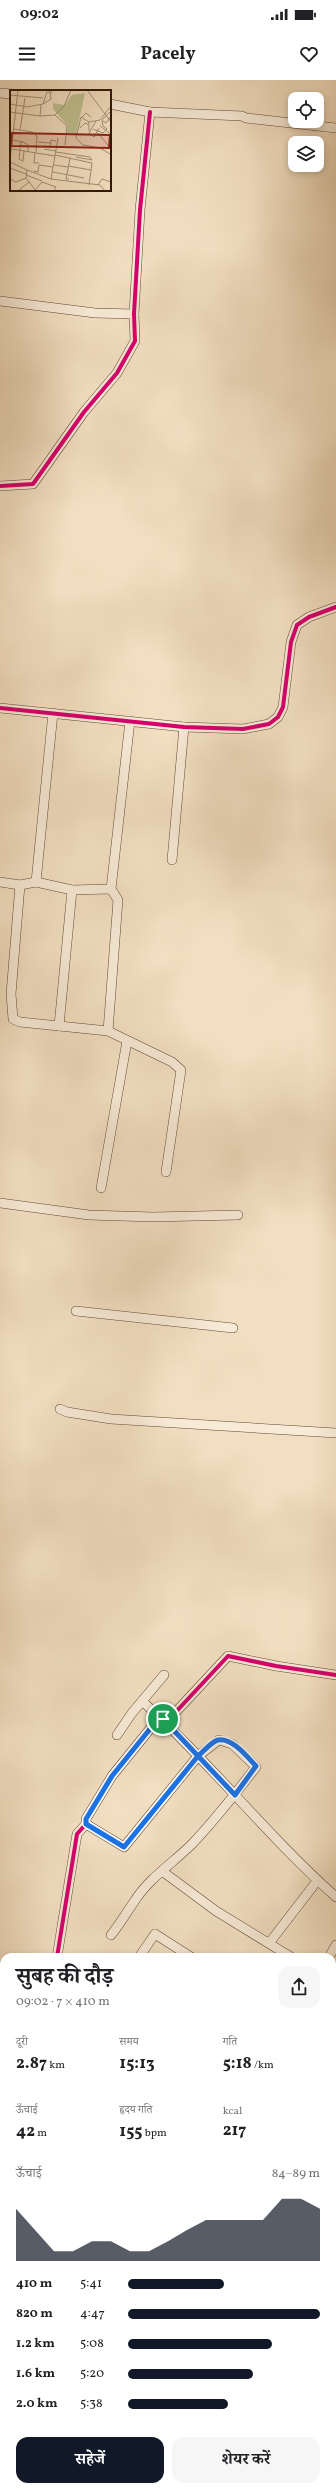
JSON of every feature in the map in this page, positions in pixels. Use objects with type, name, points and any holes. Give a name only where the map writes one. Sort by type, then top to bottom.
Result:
[{"type":"street","points":[[0,93],[10,94]]},
{"type":"street","points":[[111,104],[150,112],[242,116],[246,118],[336,128]]},
{"type":"street","points":[[0,486],[33,484],[84,412],[117,373],[135,341],[134,314],[140,210],[150,112]]},
{"type":"street","points":[[0,302],[95,314],[134,314]]},
{"type":"street","points":[[0,708],[184,727],[243,729],[269,724],[278,717],[283,707],[291,642],[297,626],[309,617],[336,607]]},
{"type":"street","points":[[36,882],[53,713]]},
{"type":"street","points":[[108,1031],[118,900],[111,889],[130,721]]},
{"type":"street","points":[[172,860],[184,727]]},
{"type":"street","points":[[0,882],[20,885],[36,882],[72,890],[111,889]]},
{"type":"street","points":[[20,885],[11,1015],[13,1019],[20,1022],[108,1031],[172,1062],[181,1070],[166,1172]]},
{"type":"street","points":[[59,1026],[72,890]]},
{"type":"street","points":[[101,1188],[127,1040]]},
{"type":"street","points":[[0,1203],[89,1215],[153,1217],[238,1215]]},
{"type":"street","points":[[76,1311],[233,1328]]},
{"type":"street","points":[[60,1409],[67,1412],[111,1419],[336,1433]]},
{"type":"street","points":[[58,1953],[77,1834],[86,1824],[86,1819],[112,1776],[154,1724],[173,1715],[228,1656],[276,1666],[336,1675]]},
{"type":"street","points":[[117,1735],[132,1713],[143,1702],[164,1675]]},
{"type":"street","points":[[143,1702],[163,1719],[317,1881],[336,1897]]},
{"type":"street","points":[[86,1824],[124,1847],[198,1756],[213,1743],[224,1740],[232,1744],[256,1766],[235,1795],[192,1844],[162,1870],[134,1902],[129,1912],[111,1935]]},
{"type":"street","points":[[162,1870],[216,1911],[270,1942],[285,1953]]},
{"type":"street","points":[[270,1942],[317,1881]]},
{"type":"street","points":[[142,1953],[156,1934],[184,1953]]},
{"type":"cycle path","points":[[0,486],[33,484],[84,412],[117,373],[135,341],[134,314],[140,210],[150,112]]},
{"type":"cycle path","points":[[0,708],[184,727],[243,729],[269,724],[278,717],[283,707],[291,642],[297,625],[309,617],[336,607]]},
{"type":"cycle path","points":[[58,1953],[77,1834],[86,1824],[86,1819],[112,1776],[154,1724],[173,1715],[228,1656],[276,1666],[336,1675]]},
{"type":"route","points":[[163,1719],[154,1724],[112,1776],[86,1819],[86,1824],[124,1847],[198,1756],[213,1743],[219,1740],[224,1740],[232,1744],[256,1766],[235,1795],[198,1756],[163,1719]]}]
